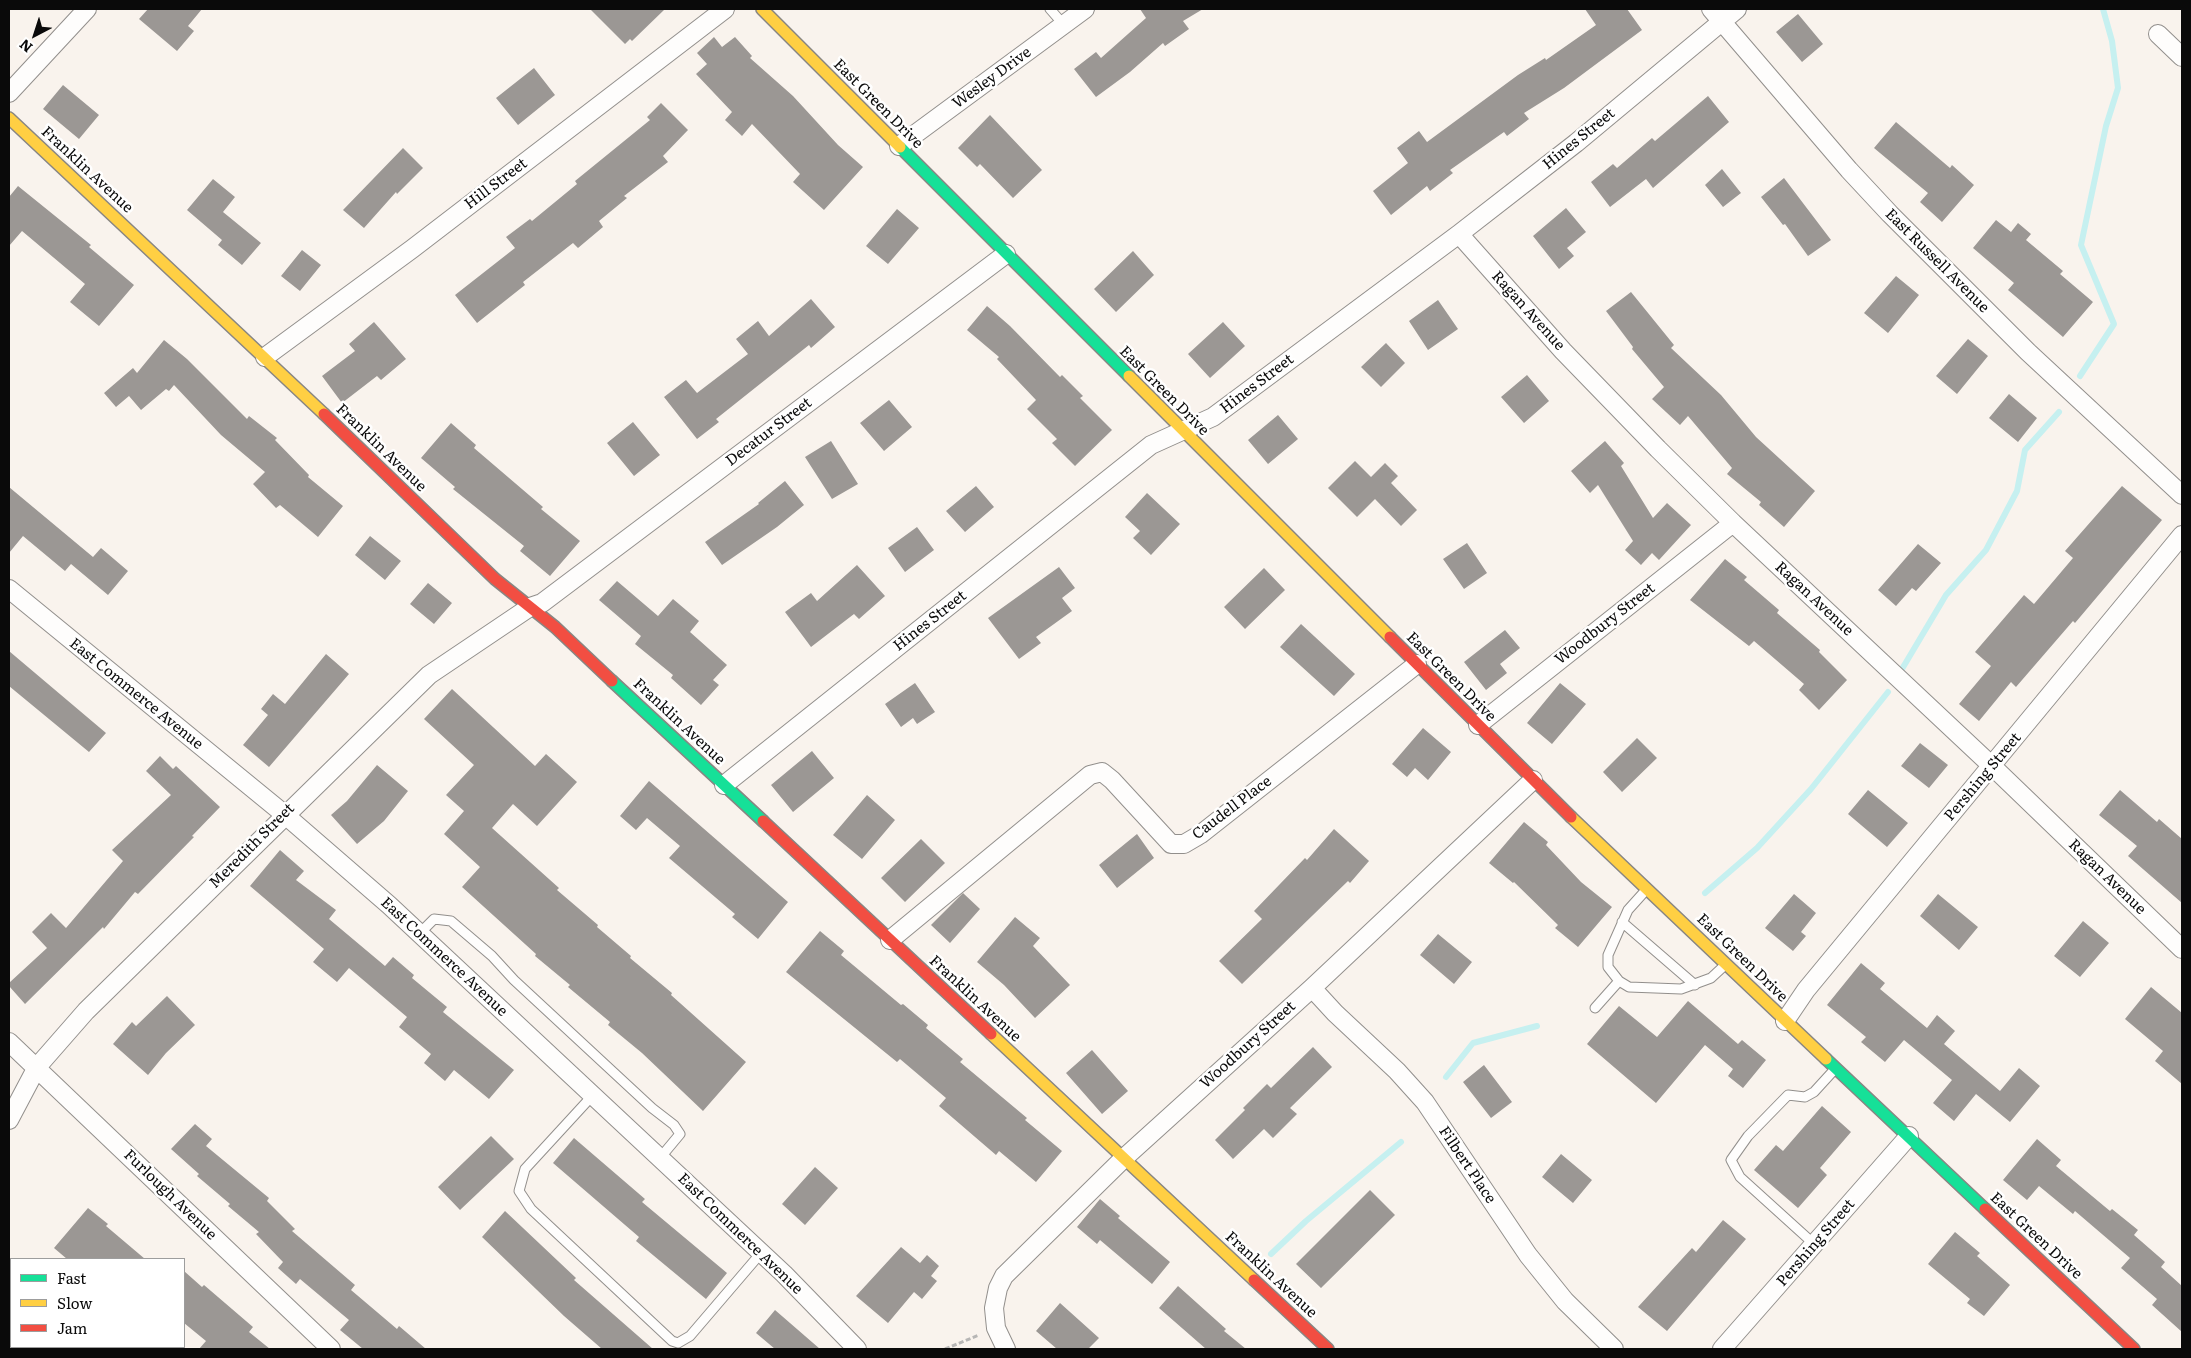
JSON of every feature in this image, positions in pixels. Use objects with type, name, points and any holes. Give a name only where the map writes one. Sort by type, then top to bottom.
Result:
[{"type":"main road","name":"East Green Drive","points":[[762,9],[1533,780],[1785,1021],[2134,1349]]},
{"type":"main road","name":"Franklin Avenue","points":[[9,118],[265,357],[496,579],[555,627],[1328,1349]]},
{"type":"street","points":[[9,93],[87,9]]},
{"type":"street","name":"Hill Street","points":[[265,357],[412,248],[725,9]]},
{"type":"street","name":"Wesley Drive","points":[[898,146],[1085,9]]},
{"type":"street","name":"Hines Street","points":[[724,785],[1151,445],[1213,417],[1459,234],[1576,143],[1716,15],[1737,9]]},
{"type":"street","name":"East Russell Avenue","points":[[1716,15],[1849,170],[1890,214],[2028,352],[2182,495]]},
{"type":"street","points":[[2158,34],[2182,57]]},
{"type":"street","name":"Ragan Avenue","points":[[1459,234],[1564,351],[1658,449],[1733,523],[1992,766],[2182,950]]},
{"type":"street","name":"Decatur Street","points":[[530,607],[542,603],[1006,254]]},
{"type":"street","name":"Woodbury Street","points":[[1478,725],[1733,523]]},
{"type":"street","name":"Pershing Street","points":[[1785,1021],[1806,990],[2182,535]]},
{"type":"street","name":"East Commerce Avenue","points":[[9,590],[284,814],[420,933],[761,1253],[857,1349]]},
{"type":"street","name":"Meredith Street","points":[[9,1120],[37,1067],[86,1011],[284,814],[428,675],[530,607]]},
{"type":"street","name":"Caudell Place","points":[[890,940],[1090,775],[1102,772],[1112,780],[1171,844],[1184,844],[1201,834],[1417,664]]},
{"type":"street","name":"Woodbury Street","points":[[996,1328],[994,1308],[998,1288],[1004,1276],[1123,1159],[1312,988],[1533,780]]},
{"type":"street","name":"Filbert Place","points":[[1312,988],[1335,1013],[1397,1071],[1425,1102],[1528,1255],[1565,1301],[1614,1349]]},
{"type":"street","name":"Furlough Avenue","points":[[9,1042],[331,1349]]},
{"type":"street","name":"Pershing Street","points":[[1722,1349],[1909,1136]]},
{"type":"street","points":[[996,1328],[1006,1349]]},
{"type":"lane","points":[[1050,9],[1064,25]]},
{"type":"lane","points":[[1647,888],[1628,910],[1608,955],[1608,967],[1619,981],[1629,987],[1681,989],[1711,978],[1726,964]]},
{"type":"lane","points":[[420,933],[434,918],[451,921],[492,956],[514,980],[652,1108],[674,1125],[680,1134],[660,1158]]},
{"type":"lane","points":[[1622,922],[1694,985]]},
{"type":"lane","points":[[1595,1008],[1619,981]]},
{"type":"lane","points":[[1814,1244],[1740,1177],[1731,1160],[1748,1136],[1788,1095],[1805,1097],[1814,1092],[1836,1068]]},
{"type":"lane","points":[[593,1095],[525,1169],[519,1191],[538,1215],[672,1341],[678,1343],[690,1336],[761,1253]]},
{"type":"path","points":[[945,1349],[996,1328]]},
{"type":"building","points":[[148,9],[202,9],[188,26],[194,31],[177,51],[139,19]]},
{"type":"building","points":[[590,9],[665,9],[632,41],[630,39],[625,44]]},
{"type":"building","points":[[1140,9],[1203,9],[1183,21],[1189,29],[1165,46],[1163,43],[1130,72],[1096,97],[1074,69],[1096,52],[1101,58],[1146,18]]},
{"type":"building","points":[[1585,9],[1627,9],[1642,30],[1564,88],[1524,113],[1529,119],[1507,136],[1504,132],[1450,170],[1453,173],[1430,191],[1427,186],[1391,215],[1373,191],[1408,163],[1397,148],[1419,131],[1427,142],[1518,75],[1545,58],[1546,60],[1596,25]]},
{"type":"building","points":[[1798,14],[1823,44],[1802,62],[1776,32]]},
{"type":"building","points":[[714,37],[722,47],[735,37],[752,56],[750,58],[793,96],[838,145],[863,167],[824,210],[793,182],[800,174],[752,124],[742,136],[725,120],[732,112],[696,74],[707,64],[697,53]]},
{"type":"building","points":[[534,68],[555,95],[518,125],[496,98]]},
{"type":"building","points":[[63,85],[99,115],[79,139],[43,109]]},
{"type":"building","points":[[1708,96],[1729,122],[1653,188],[1646,179],[1610,207],[1591,182],[1613,164],[1617,168],[1652,138],[1655,141]]},
{"type":"building","points":[[661,103],[688,130],[663,156],[668,162],[624,196],[627,198],[599,221],[603,227],[578,248],[573,243],[523,282],[525,285],[477,323],[455,295],[515,248],[506,237],[530,219],[532,221],[577,184],[575,181],[650,120],[647,117]]},
{"type":"building","points":[[990,115],[1042,170],[1013,198],[980,164],[977,167],[958,148]]},
{"type":"building","points":[[1896,122],[1950,168],[1952,165],[1974,185],[1942,222],[1920,202],[1928,193],[1874,148]]},
{"type":"building","points":[[403,148],[423,168],[397,194],[396,192],[364,228],[343,210]]},
{"type":"building","points":[[1722,169],[1741,193],[1723,207],[1705,185]]},
{"type":"building","points":[[1784,178],[1831,240],[1808,256],[1785,224],[1783,225],[1761,197]]},
{"type":"building","points":[[213,179],[235,197],[223,212],[261,243],[242,265],[218,245],[222,240],[187,210]]},
{"type":"building","points":[[18,186],[91,245],[89,247],[134,285],[99,326],[70,302],[85,284],[22,231],[9,246],[9,197]]},
{"type":"building","points":[[1566,208],[1586,232],[1567,248],[1574,256],[1559,269],[1533,236]]},
{"type":"building","points":[[897,209],[919,228],[888,264],[866,246]]},
{"type":"building","points":[[1996,220],[2011,232],[2018,223],[2031,234],[2026,240],[2063,271],[2060,274],[2093,302],[2063,337],[2008,290],[2014,283],[1973,248]]},
{"type":"building","points":[[302,250],[321,265],[300,291],[281,276]]},
{"type":"building","points":[[1133,251],[1154,275],[1116,312],[1094,289]]},
{"type":"building","points":[[1896,276],[1919,295],[1888,333],[1864,313]]},
{"type":"building","points":[[1631,292],[1674,345],[1671,348],[1721,395],[1756,437],[1815,491],[1784,527],[1759,505],[1761,502],[1727,474],[1732,468],[1688,416],[1680,425],[1652,399],[1664,387],[1632,349],[1633,347],[1606,311]]},
{"type":"building","points":[[811,299],[835,327],[811,348],[809,345],[716,419],[719,422],[697,439],[664,397],[686,380],[697,393],[748,354],[736,339],[758,321],[769,336]]},
{"type":"building","points":[[1438,300],[1458,329],[1428,350],[1409,321]]},
{"type":"building","points":[[987,306],[1010,326],[1060,377],[1062,375],[1083,396],[1080,398],[1112,430],[1075,466],[1052,443],[1057,439],[1027,409],[1036,400],[997,359],[999,357],[967,330]]},
{"type":"building","points":[[374,322],[406,359],[381,380],[377,376],[342,403],[322,376],[355,351],[349,344]]},
{"type":"building","points":[[1223,322],[1245,346],[1210,378],[1188,354]]},
{"type":"building","points":[[1968,339],[1988,356],[1957,394],[1936,376]]},
{"type":"building","points":[[164,340],[187,359],[247,419],[249,416],[277,438],[275,440],[309,475],[308,477],[343,506],[318,537],[280,505],[276,508],[253,484],[265,472],[221,435],[174,385],[169,391],[166,389],[141,410],[129,396],[116,407],[104,393],[133,368],[137,373]]},
{"type":"building","points":[[1386,343],[1405,363],[1381,387],[1361,367]]},
{"type":"building","points":[[1527,375],[1549,401],[1524,423],[1501,397]]},
{"type":"building","points":[[2009,394],[2037,418],[2018,442],[1989,418]]},
{"type":"building","points":[[889,400],[912,427],[884,451],[860,423]]},
{"type":"building","points":[[1278,415],[1298,439],[1268,464],[1248,440]]},
{"type":"building","points":[[633,422],[660,455],[634,476],[607,443]]},
{"type":"building","points":[[451,423],[476,445],[474,448],[543,507],[541,509],[580,541],[550,576],[520,551],[524,546],[453,489],[455,487],[421,458]]},
{"type":"building","points":[[831,441],[858,484],[832,499],[805,457]]},
{"type":"building","points":[[1605,441],[1624,463],[1621,466],[1653,518],[1667,503],[1691,525],[1659,560],[1652,553],[1641,565],[1625,550],[1633,541],[1598,485],[1590,493],[1571,471]]},
{"type":"building","points":[[1355,461],[1371,477],[1385,463],[1398,476],[1391,483],[1417,510],[1401,526],[1375,499],[1357,517],[1328,488]]},
{"type":"building","points":[[785,481],[804,505],[777,527],[722,565],[705,542],[759,504]]},
{"type":"building","points":[[976,486],[994,507],[965,532],[946,511]]},
{"type":"building","points":[[2122,486],[2162,520],[2075,623],[2073,621],[2016,687],[2011,682],[1979,721],[1959,704],[1991,666],[1975,652],[2024,595],[2034,604],[2073,558],[2065,551]]},
{"type":"building","points":[[9,487],[93,557],[101,548],[128,571],[108,595],[71,564],[65,571],[23,536],[9,553]]},
{"type":"building","points":[[1147,493],[1180,524],[1151,555],[1133,538],[1140,531],[1125,517]]},
{"type":"building","points":[[917,527],[934,550],[905,572],[888,548]]},
{"type":"building","points":[[370,536],[401,561],[385,580],[355,555]]},
{"type":"building","points":[[1467,543],[1487,573],[1464,589],[1443,559]]},
{"type":"building","points":[[1918,544],[1941,563],[1916,591],[1912,588],[1896,606],[1878,590]]},
{"type":"building","points":[[1725,559],[1747,577],[1744,580],[1779,610],[1777,613],[1820,650],[1819,652],[1847,680],[1819,710],[1799,690],[1804,684],[1754,641],[1749,646],[1690,600]]},
{"type":"building","points":[[857,565],[885,596],[859,619],[854,614],[811,647],[785,612],[811,593],[817,601]]},
{"type":"building","points":[[1059,567],[1075,588],[1062,598],[1072,611],[1036,637],[1041,643],[1019,659],[988,618]]},
{"type":"building","points":[[1264,568],[1285,590],[1245,629],[1224,607]]},
{"type":"building","points":[[617,581],[658,616],[673,599],[699,621],[690,632],[727,665],[713,680],[719,685],[701,705],[671,678],[673,675],[635,644],[641,636],[599,600]]},
{"type":"building","points":[[428,583],[452,603],[434,624],[410,604]]},
{"type":"building","points":[[1301,624],[1355,674],[1334,696],[1280,647]]},
{"type":"building","points":[[1505,630],[1520,648],[1500,664],[1507,673],[1486,690],[1464,662]]},
{"type":"building","points":[[9,651],[106,733],[89,752],[9,686]]},
{"type":"building","points":[[326,654],[349,674],[269,767],[243,745],[268,715],[261,709],[273,694],[285,704]]},
{"type":"building","points":[[915,683],[935,712],[917,724],[913,718],[901,727],[885,704]]},
{"type":"building","points":[[1560,683],[1586,704],[1552,744],[1527,723]]},
{"type":"building","points":[[452,689],[535,766],[546,754],[577,782],[537,826],[513,804],[492,828],[559,888],[557,890],[598,925],[597,927],[631,956],[630,958],[672,993],[671,995],[746,1062],[703,1111],[642,1053],[608,1025],[610,1022],[568,987],[570,985],[535,956],[536,954],[462,887],[480,867],[444,834],[464,811],[446,795],[474,765],[424,719]]},
{"type":"building","points":[[1423,728],[1451,752],[1428,780],[1415,768],[1407,777],[1392,764]]},
{"type":"building","points":[[1637,738],[1657,758],[1622,792],[1603,772]]},
{"type":"building","points":[[1920,743],[1948,765],[1929,788],[1901,766]]},
{"type":"building","points":[[812,751],[834,778],[793,812],[771,785]]},
{"type":"building","points":[[160,756],[173,769],[176,766],[220,807],[192,836],[194,837],[138,894],[135,892],[104,929],[103,927],[25,1004],[9,986],[9,983],[47,948],[32,932],[51,913],[66,928],[123,861],[112,850],[171,795],[146,771]]},
{"type":"building","points":[[377,765],[408,791],[384,821],[357,844],[331,815],[347,801]]},
{"type":"building","points":[[649,781],[788,902],[758,939],[732,917],[735,914],[669,858],[680,846],[647,818],[636,830],[620,816]]},
{"type":"building","points":[[1868,790],[1908,823],[1887,847],[1848,814]]},
{"type":"building","points":[[2120,790],[2157,822],[2159,819],[2182,839],[2182,903],[2128,856],[2137,846],[2099,815]]},
{"type":"building","points":[[867,795],[895,820],[862,859],[833,835]]},
{"type":"building","points":[[1524,822],[1548,842],[1546,845],[1581,882],[1612,907],[1578,947],[1555,928],[1558,925],[1514,882],[1489,863]]},
{"type":"building","points":[[1334,829],[1369,861],[1350,883],[1348,881],[1242,984],[1219,961],[1262,919],[1254,911],[1305,858],[1307,860]]},
{"type":"building","points":[[1137,834],[1154,858],[1117,888],[1099,865]]},
{"type":"building","points":[[921,839],[945,863],[905,902],[881,878]]},
{"type":"building","points":[[280,850],[304,871],[296,880],[336,910],[329,919],[385,966],[393,957],[414,975],[412,978],[447,1007],[443,1012],[514,1070],[489,1099],[454,1070],[445,1081],[424,1063],[431,1054],[399,1027],[407,1017],[349,968],[337,982],[313,962],[324,949],[250,886]]},
{"type":"building","points":[[963,893],[980,909],[950,943],[931,925]]},
{"type":"building","points":[[1794,894],[1816,913],[1801,932],[1806,936],[1793,951],[1765,928]]},
{"type":"building","points":[[1938,894],[1978,927],[1959,950],[1920,916]]},
{"type":"building","points":[[1015,917],[1040,938],[1033,946],[1070,985],[1035,1018],[1004,985],[977,962]]},
{"type":"building","points":[[2083,921],[2109,943],[2080,977],[2054,956]]},
{"type":"building","points":[[820,931],[844,951],[841,955],[928,1025],[926,1028],[963,1059],[960,1062],[1027,1118],[1025,1120],[1062,1151],[1036,1182],[999,1151],[996,1155],[939,1106],[946,1098],[900,1059],[897,1062],[786,972]]},
{"type":"building","points":[[1438,934],[1472,962],[1454,984],[1420,955]]},
{"type":"building","points":[[1861,963],[1885,983],[1880,989],[1927,1028],[1937,1015],[1955,1031],[1944,1044],[2000,1091],[2019,1068],[2040,1086],[2010,1122],[1976,1094],[1954,1121],[1933,1103],[1952,1080],[1904,1040],[1885,1062],[1861,1042],[1866,1037],[1827,1005]]},
{"type":"building","points":[[2151,987],[2182,1013],[2182,1084],[2155,1061],[2163,1051],[2125,1019]]},
{"type":"building","points":[[167,996],[195,1025],[166,1053],[148,1075],[113,1044],[132,1022],[136,1026]]},
{"type":"building","points":[[1688,1001],[1738,1044],[1742,1040],[1766,1060],[1743,1088],[1728,1076],[1733,1069],[1705,1045],[1656,1103],[1587,1044],[1619,1006],[1657,1037]]},
{"type":"building","points":[[1313,1047],[1332,1067],[1290,1108],[1297,1114],[1273,1138],[1264,1129],[1233,1159],[1215,1140],[1245,1110],[1243,1108],[1267,1084],[1271,1088]]},
{"type":"building","points":[[1092,1050],[1128,1091],[1102,1114],[1066,1073]]},
{"type":"building","points":[[1484,1065],[1512,1102],[1491,1118],[1463,1082]]},
{"type":"building","points":[[1822,1106],[1851,1132],[1820,1168],[1827,1175],[1798,1208],[1754,1170],[1776,1145],[1783,1151]]},
{"type":"building","points":[[195,1124],[212,1139],[206,1146],[269,1198],[267,1201],[295,1229],[292,1231],[355,1285],[351,1290],[397,1329],[399,1326],[426,1349],[363,1349],[340,1330],[349,1320],[300,1279],[296,1284],[278,1268],[283,1262],[256,1234],[259,1232],[228,1206],[230,1204],[197,1176],[199,1174],[171,1149]]},
{"type":"building","points":[[491,1136],[514,1159],[460,1210],[438,1187]]},
{"type":"building","points":[[574,1138],[645,1199],[642,1202],[727,1273],[706,1299],[636,1241],[639,1237],[553,1163]]},
{"type":"building","points":[[2037,1139],[2061,1160],[2056,1166],[2110,1211],[2112,1209],[2138,1230],[2134,1235],[2165,1262],[2161,1267],[2182,1286],[2182,1332],[2152,1305],[2157,1299],[2121,1268],[2130,1258],[2075,1211],[2073,1214],[2039,1186],[2027,1200],[2003,1180]]},
{"type":"building","points":[[1561,1154],[1592,1180],[1573,1203],[1542,1177]]},
{"type":"building","points":[[815,1167],[838,1188],[805,1225],[782,1204]]},
{"type":"building","points":[[1370,1190],[1395,1215],[1321,1288],[1296,1264]]},
{"type":"building","points":[[1100,1199],[1120,1216],[1118,1218],[1170,1262],[1152,1284],[1100,1240],[1097,1244],[1077,1227]]},
{"type":"building","points":[[88,1208],[144,1258],[66,1258],[54,1248]]},
{"type":"building","points":[[505,1211],[576,1278],[574,1280],[653,1349],[602,1349],[564,1316],[482,1237]]},
{"type":"building","points":[[1723,1220],[1746,1239],[1667,1331],[1638,1307],[1692,1248],[1696,1252]]},
{"type":"building","points":[[1955,1232],[1980,1253],[1977,1256],[2010,1285],[1984,1316],[1967,1303],[1970,1299],[1928,1264]]},
{"type":"building","points":[[901,1247],[920,1263],[927,1255],[939,1266],[931,1276],[937,1281],[922,1299],[914,1292],[888,1323],[856,1296]]},
{"type":"building","points":[[185,1272],[202,1287],[204,1285],[253,1327],[249,1332],[270,1349],[199,1349],[206,1341],[185,1324]]},
{"type":"building","points":[[1178,1286],[1226,1329],[1224,1331],[1246,1349],[1206,1349],[1159,1308]]},
{"type":"building","points":[[1060,1303],[1099,1338],[1088,1349],[1057,1349],[1036,1331]]},
{"type":"building","points":[[775,1310],[820,1349],[775,1349],[756,1333]]},
{"type":"waterway","points":[[2080,376],[2114,324],[2081,245],[2106,126],[2118,88],[2112,41],[2103,9]]},
{"type":"waterway","points":[[1902,669],[1946,595],[1986,550],[2017,491],[2025,450],[2059,412]]},
{"type":"waterway","points":[[1705,893],[1757,848],[1811,789],[1888,692]]},
{"type":"waterway","points":[[1446,1077],[1473,1043],[1537,1026]]},
{"type":"waterway","points":[[1271,1254],[1306,1221],[1401,1142]]},
{"type":"traffic: fast","points":[[900,147],[1129,376]]},
{"type":"traffic: fast","points":[[612,681],[763,821]]},
{"type":"traffic: fast","points":[[1826,1059],[1985,1209]]},
{"type":"traffic: slow","points":[[762,9],[900,147]]},
{"type":"traffic: slow","points":[[9,118],[324,414]]},
{"type":"traffic: slow","points":[[1129,376],[1390,637]]},
{"type":"traffic: slow","points":[[1571,817],[1826,1059]]},
{"type":"traffic: slow","points":[[991,1034],[1254,1280]]},
{"type":"traffic: jam","points":[[324,414],[495,579],[555,627],[612,681]]},
{"type":"traffic: jam","points":[[1390,637],[1571,817]]},
{"type":"traffic: jam","points":[[763,821],[991,1034]]},
{"type":"traffic: jam","points":[[1985,1209],[2134,1349]]},
{"type":"traffic: jam","points":[[1254,1280],[1328,1349]]}]
